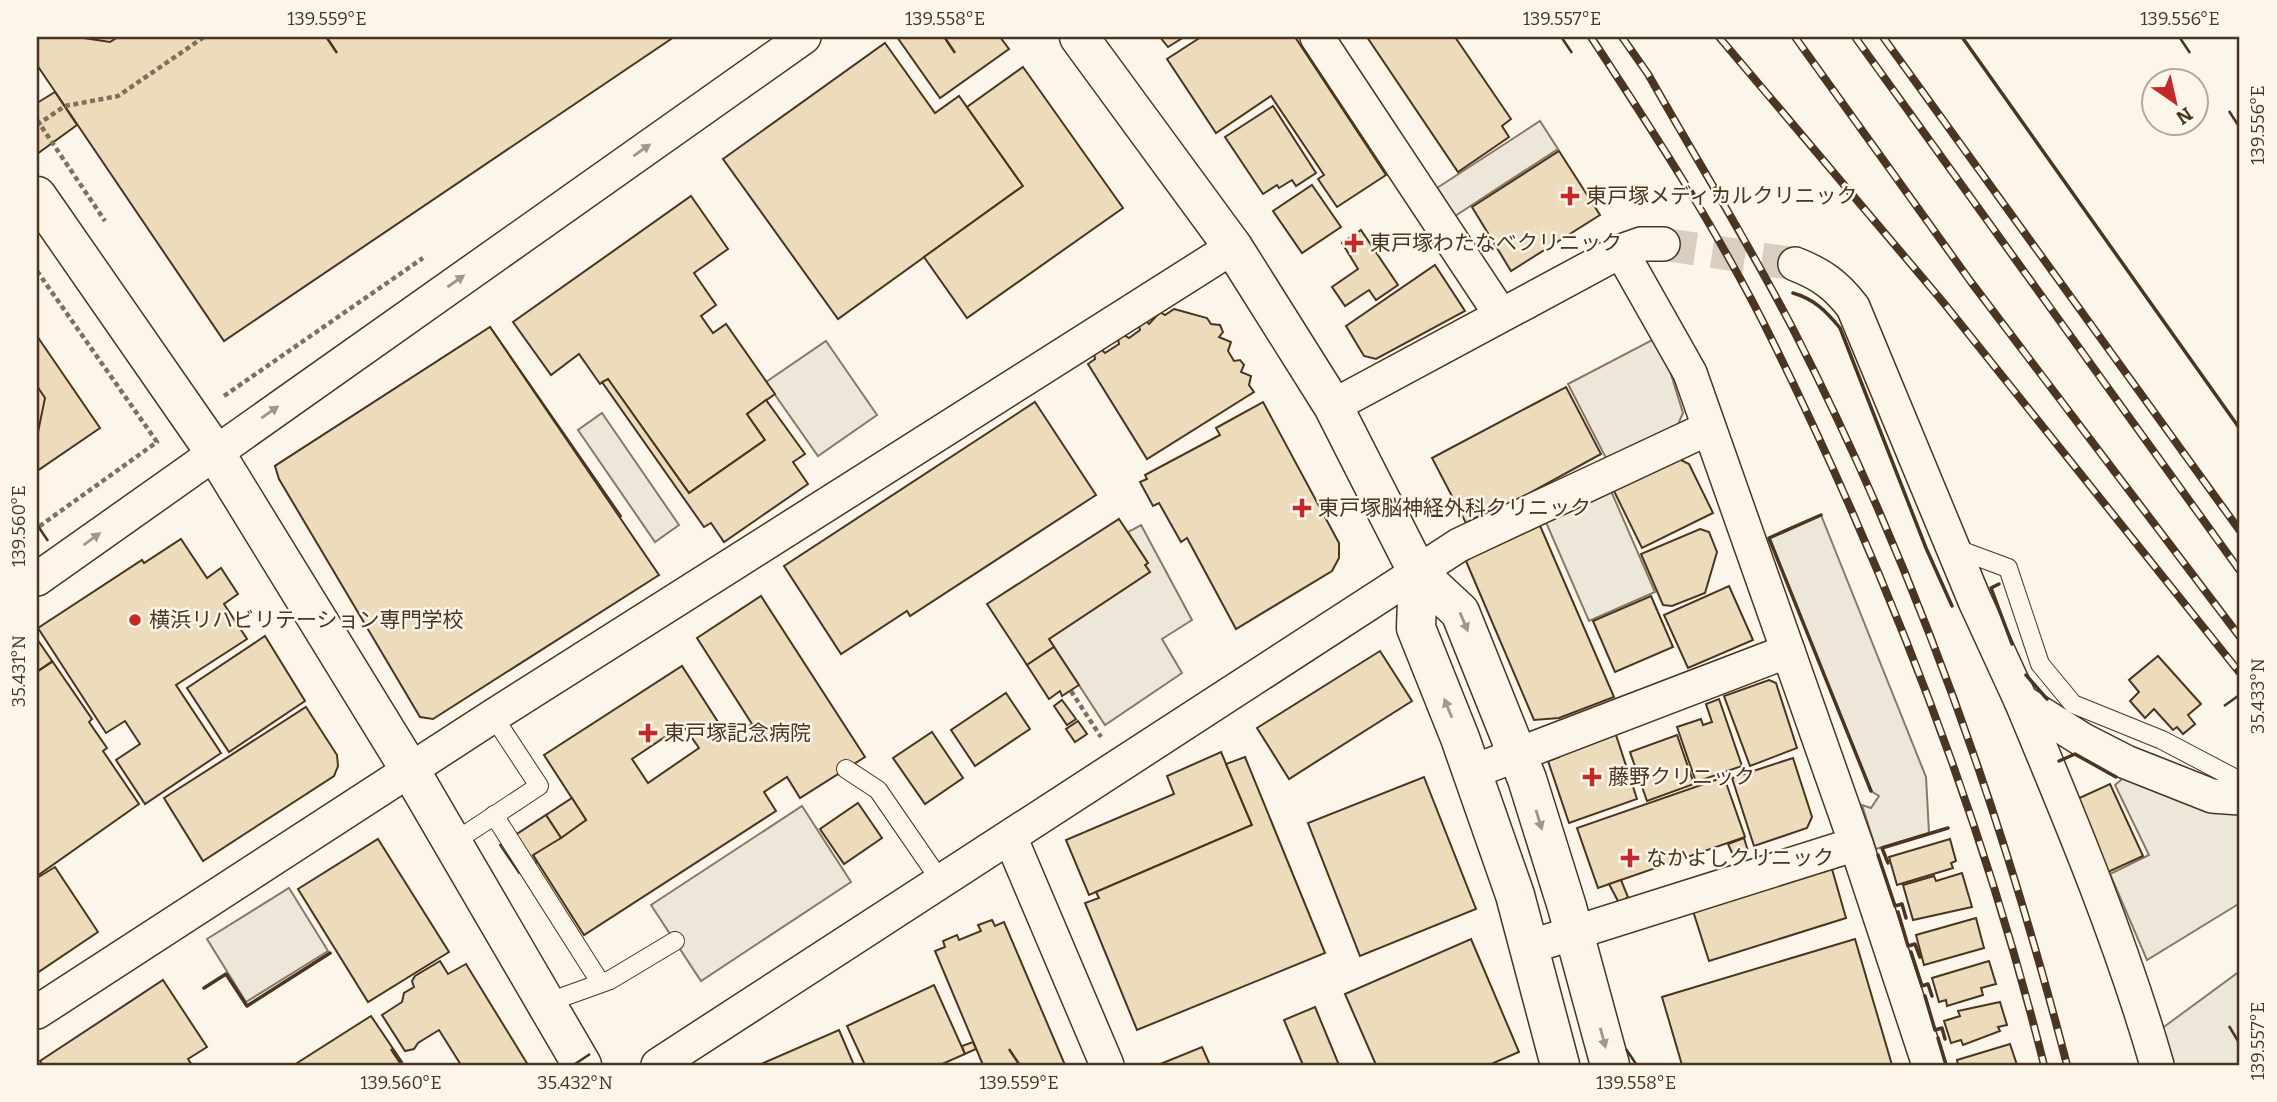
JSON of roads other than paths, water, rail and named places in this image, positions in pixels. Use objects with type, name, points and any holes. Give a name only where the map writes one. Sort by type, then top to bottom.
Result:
[{"type":"street","points":[[37,579],[214,451],[804,37]]},
{"type":"street","points":[[1079,37],[1233,247],[1333,406],[1418,573],[1460,612],[1517,755],[1574,933],[1610,1065]]},
{"type":"street","points":[[1317,37],[1501,315]]},
{"type":"street","points":[[37,196],[214,451],[410,770],[582,1065]]},
{"type":"street","points":[[1333,406],[1621,251],[1641,244],[1663,244]]},
{"type":"street","points":[[37,1012],[494,716],[1233,247]]},
{"type":"street","points":[[1621,251],[1690,373],[1856,844],[1929,1065]]},
{"type":"street","points":[[1795,264],[1818,273],[1837,286],[1853,307],[1952,547],[2021,701],[2087,860],[2157,1065]]},
{"type":"street","points":[[658,1065],[942,884],[1459,545],[1709,428]]},
{"type":"street","points":[[1418,573],[1416,628],[1472,772],[1515,895],[1560,1065]]},
{"type":"street","points":[[1472,772],[1788,651]]},
{"type":"street","points":[[2021,701],[2083,740],[2126,762],[2212,796],[2240,798]]},
{"type":"street","points":[[1011,839],[1107,1065]]},
{"type":"street","points":[[1529,947],[1856,844]]},
{"type":"lane","points":[[1952,547],[2008,568],[2040,664],[2073,704],[2162,740],[2240,781]]},
{"type":"lane","points":[[451,844],[539,786],[494,716]]},
{"type":"lane","points":[[846,769],[878,790],[942,884]]},
{"type":"lane","points":[[494,815],[600,982]]},
{"type":"lane","points":[[546,1003],[610,980],[675,941]]},
{"type":"tunnel","points":[[1663,244],[1795,264]]},
{"type":"railway","points":[[1591,37],[1664,149],[1733,265],[1816,431],[1855,519],[1893,608],[1961,788],[1992,880],[2044,1065]]},
{"type":"railway","points":[[1622,37],[1648,74],[1776,297],[1877,506],[1915,597],[1983,783],[2014,876],[2067,1065]]},
{"type":"railway","points":[[1719,37],[1943,302],[2240,673]]},
{"type":"railway","points":[[1795,37],[1971,282],[2240,637]]},
{"type":"railway","points":[[1855,37],[2240,571]]},
{"type":"railway","points":[[1883,37],[2240,531]]},
{"type":"place","name":"東戸塚メディカルクリニック","points":[[1570,196]]},
{"type":"place","name":"東戸塚わたなべクリニック","points":[[1354,243]]},
{"type":"place","name":"東戸塚脳神経外科クリニック","points":[[1302,508]]},
{"type":"place","name":"横浜リハビリテーション専門学校","points":[[135,620]]},
{"type":"place","name":"東戸塚記念病院","points":[[648,733]]},
{"type":"place","name":"藤野クリニック","points":[[1592,777]]},
{"type":"place","name":"なかよしクリニック","points":[[1630,858]]}]
